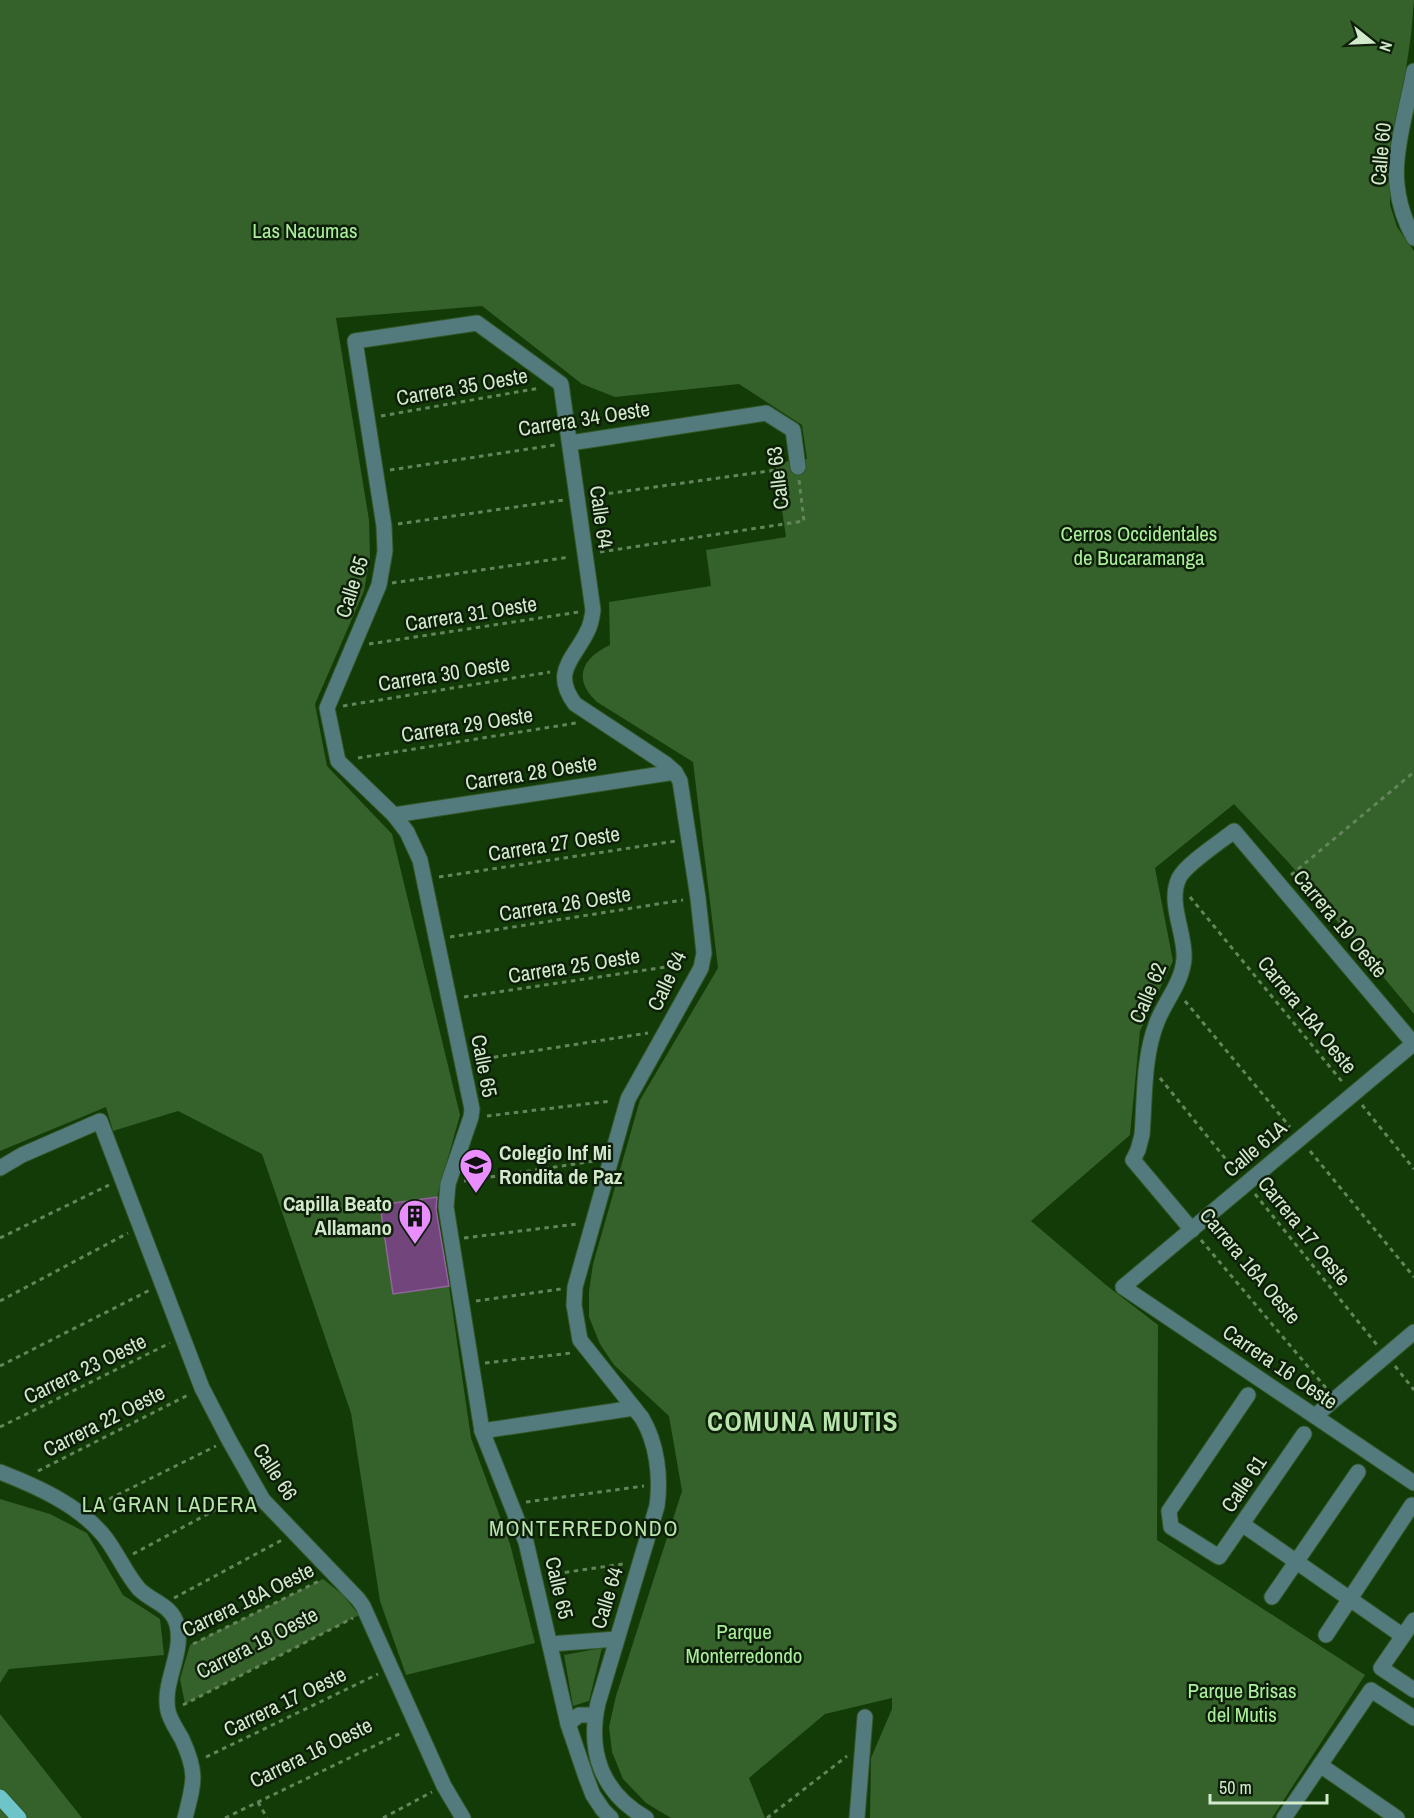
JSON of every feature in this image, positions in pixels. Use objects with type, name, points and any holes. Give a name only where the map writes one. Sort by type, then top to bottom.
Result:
[{"type":"main road","points":[[0,1797],[19,1818]]},
{"type":"street","name":"Calle 60","points":[[1414,71],[1400,140],[1397,185],[1404,217],[1414,238]]},
{"type":"street","name":"Calle 65","points":[[327,708],[379,585],[385,551],[384,526],[355,341],[477,323],[561,384]]},
{"type":"street","name":"Calle 64","points":[[561,384],[593,610],[589,630],[573,653],[566,670]]},
{"type":"street","name":"Carrera 34 Oeste","points":[[570,442],[766,413],[794,430]]},
{"type":"street","name":"Calle 63","points":[[794,430],[798,467]]},
{"type":"street","points":[[566,670],[566,685],[575,704],[675,772]]},
{"type":"street","points":[[327,708],[338,761]]},
{"type":"street","name":"Calle 65","points":[[338,761],[394,815],[416,849],[470,1099],[471,1117],[448,1184],[446,1207],[482,1431],[526,1542],[568,1724],[593,1795],[611,1818]]},
{"type":"street","name":"Calle 64","points":[[595,1715],[657,1506],[658,1484],[650,1431],[580,1340],[574,1305],[575,1287],[628,1099],[697,976],[703,961],[698,898],[680,781],[675,772]]},
{"type":"street","name":"Carrera 28 Oeste","points":[[394,815],[675,772]]},
{"type":"street","name":"Carrera 19 Oeste","points":[[1177,881],[1183,871],[1233,831],[1414,1044]]},
{"type":"street","name":"Calle 62","points":[[1133,1160],[1142,1135],[1150,1042],[1157,1021],[1182,972],[1184,959],[1176,895],[1177,881]]},
{"type":"street","name":"Calle 61A","points":[[1123,1287],[1414,1044]]},
{"type":"street","name":"Calle 66","points":[[0,1168],[22,1155],[100,1121],[202,1388],[229,1440],[269,1508],[358,1599],[444,1786],[463,1818]]},
{"type":"street","name":"Carrera 16A Oeste","points":[[1133,1160],[1192,1230]]},
{"type":"street","name":"Carrera 16 Oeste","points":[[1123,1287],[1414,1483]]},
{"type":"street","points":[[1315,1416],[1414,1332]]},
{"type":"street","name":"Calle 61","points":[[1248,1395],[1169,1511],[1171,1527],[1219,1557],[1304,1434]]},
{"type":"street","points":[[482,1431],[634,1408]]},
{"type":"street","points":[[0,1472],[20,1480],[80,1514],[102,1533],[141,1591],[173,1614],[178,1636],[168,1683],[167,1700],[168,1712],[192,1764],[193,1783],[185,1818]]},
{"type":"street","points":[[1272,1597],[1359,1472]]},
{"type":"street","points":[[1326,1635],[1412,1505]]},
{"type":"street","points":[[1242,1524],[1403,1636]]},
{"type":"street","points":[[1414,1620],[1381,1668],[1414,1690]]},
{"type":"street","points":[[550,1644],[617,1639]]},
{"type":"street","points":[[1284,1818],[1371,1690],[1414,1718]]},
{"type":"street","points":[[568,1724],[579,1715],[595,1715],[594,1734],[603,1775],[623,1803],[646,1818]]},
{"type":"street","points":[[857,1818],[865,1717]]},
{"type":"street","points":[[1320,1765],[1397,1818]]},
{"type":"path","name":"Carrera 35 Oeste","points":[[368,418],[561,384]]},
{"type":"path","name":"Carrera 34 Oeste","points":[[376,472],[570,442]]},
{"type":"path","name":"Calle 63","points":[[798,467],[804,521]]},
{"type":"path","name":"Carrera 31 Oeste","points":[[353,647],[593,610]]},
{"type":"path","name":"Carrera 30 Oeste","points":[[327,708],[566,670]]},
{"type":"path","name":"Carrera 29 Oeste","points":[[338,761],[600,720]]},
{"type":"path","points":[[1279,885],[1414,772]]},
{"type":"path","name":"Carrera 27 Oeste","points":[[424,880],[689,838]]},
{"type":"path","name":"Carrera 18A Oeste","points":[[1177,881],[1414,1169]]},
{"type":"path","name":"Carrera 26 Oeste","points":[[436,939],[698,898]]},
{"type":"path","name":"Carrera 25 Oeste","points":[[449,1000],[703,961]]},
{"type":"path","points":[[463,1062],[667,1030]]},
{"type":"path","name":"Carrera 17 Oeste","points":[[1148,1062],[1414,1390]]},
{"type":"path","points":[[471,1117],[628,1099]]},
{"type":"path","points":[[448,1184],[611,1159]]},
{"type":"path","points":[[0,1238],[122,1179]]},
{"type":"path","points":[[452,1240],[593,1221]]},
{"type":"path","points":[[0,1301],[140,1226]]},
{"type":"path","name":"Carrera 16A Oeste","points":[[1192,1230],[1335,1399]]},
{"type":"path","points":[[0,1366],[162,1284]]},
{"type":"path","points":[[461,1303],[575,1287]]},
{"type":"path","name":"Carrera 23 Oeste","points":[[0,1427],[183,1337]]},
{"type":"path","points":[[471,1365],[587,1351]]},
{"type":"path","name":"Carrera 22 Oeste","points":[[20,1480],[202,1388]]},
{"type":"path","points":[[80,1514],[229,1440]]},
{"type":"path","points":[[511,1504],[658,1484]]},
{"type":"path","points":[[120,1561],[256,1488]]},
{"type":"path","points":[[162,1604],[294,1533]]},
{"type":"path","points":[[535,1576],[640,1561]]},
{"type":"path","name":"Carrera 18A Oeste","points":[[176,1652],[334,1574]]},
{"type":"path","name":"Carrera 18 Oeste","points":[[168,1712],[365,1611]]},
{"type":"path","name":"Carrera 17 Oeste","points":[[192,1764],[390,1668]]},
{"type":"path","name":"Carrera 16 Oeste","points":[[225,1818],[416,1726]]},
{"type":"path","points":[[767,1818],[863,1744]]},
{"type":"path","points":[[382,1818],[444,1786]]},
{"type":"path","points":[[258,1802],[267,1818]]},
{"type":"green space","name":"Cerros Occidentales de Bucaramanga","points":[[0,0],[1414,0],[1390,178],[1390,205],[1397,227],[1414,251],[1414,1014],[1289,863],[1234,804],[1155,868],[1173,961],[1140,1031],[1130,1135],[1031,1221],[1106,1285],[1158,1325],[1157,1540],[1365,1675],[1272,1818],[870,1818],[871,1758],[892,1709],[892,1698],[825,1714],[749,1778],[765,1818],[671,1818],[646,1803],[623,1779],[612,1752],[609,1727],[616,1696],[682,1491],[669,1416],[614,1365],[600,1344],[589,1317],[589,1291],[593,1264],[640,1100],[718,968],[693,762],[597,702],[589,693],[583,677],[587,663],[600,650],[610,645],[609,602],[711,586],[706,550],[786,537],[775,463],[807,459],[802,425],[739,384],[615,397],[582,384],[482,306],[336,318],[369,520],[370,556],[364,591],[315,704],[327,766],[392,834],[460,1115],[437,1197],[380,1205],[393,1293],[449,1286],[471,1438],[510,1544],[535,1643],[406,1675],[380,1601],[351,1413],[262,1154],[178,1111],[113,1131],[106,1107],[0,1151]]},
{"type":"green space","points":[[0,1499],[50,1514],[87,1533],[123,1595],[160,1619],[164,1655],[9,1669],[0,1683]]},
{"type":"green space","points":[[323,1579],[343,1595],[359,1615],[185,1704],[180,1679],[190,1645]]},
{"type":"green space","points":[[602,1648],[589,1701],[573,1706],[564,1655]]},
{"type":"green space","points":[[0,1714],[82,1818],[0,1818]]},
{"type":"building","name":"Capilla Beato Allamano","points":[[437,1197],[436,1209],[449,1286],[393,1294],[380,1205]]},
{"type":"place","name":"Colegio Inf Mi Rondita de Paz","points":[[476,1194]]},
{"type":"place","name":"Capilla Beato Allamano","points":[[415,1245]]},
{"type":"district","name":"COMUNA MUTIS","points":[[803,1422]]},
{"type":"district","name":"LA GRAN LADERA","points":[[170,1504]]},
{"type":"district","name":"MONTERREDONDO","points":[[584,1528]]},
{"type":"park label","name":"Las Nacumas","points":[[305,231]]},
{"type":"park label","name":"Parque Monterredondo","points":[[744,1644]]},
{"type":"park label","name":"Parque Brisas del Mutis","points":[[1242,1703]]}]
